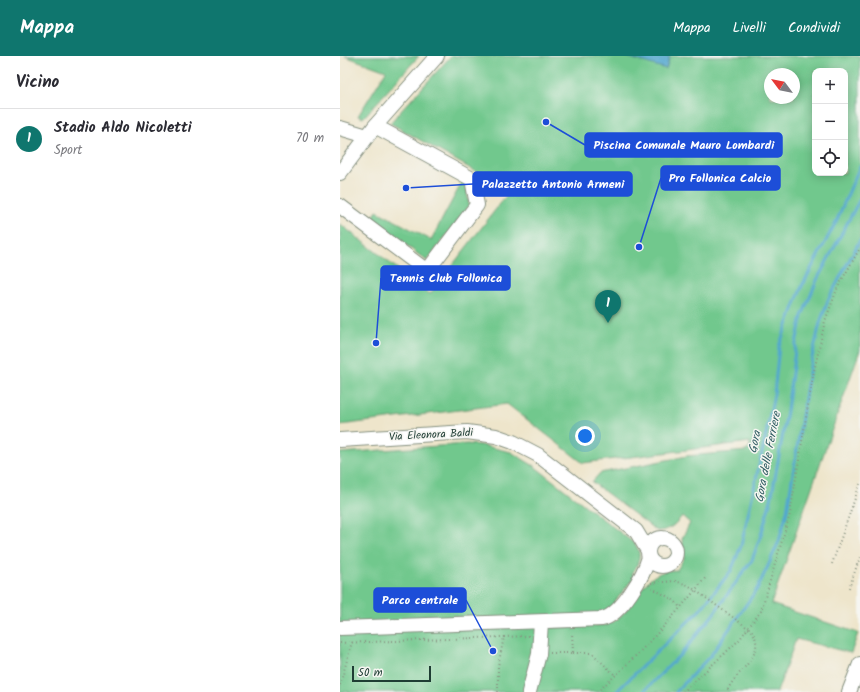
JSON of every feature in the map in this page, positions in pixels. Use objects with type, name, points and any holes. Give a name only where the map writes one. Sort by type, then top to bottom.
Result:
[{"type":"street","points":[[340,173],[371,131],[437,56]]},
{"type":"street","points":[[340,128],[371,131],[472,179],[477,205],[427,271],[340,206]]},
{"type":"street","name":"Via Eleonora Baldi","points":[[340,440],[467,432],[496,436],[538,455],[636,531],[657,538]]},
{"type":"street","name":"Via Eleonora Baldi","points":[[636,531],[648,554]]},
{"type":"street","points":[[340,628],[539,626],[572,621],[602,619],[611,616],[644,581],[662,566],[673,561],[676,551],[672,541],[668,538],[657,538],[652,541],[648,554],[644,581]]},
{"type":"street","points":[[648,554],[657,565],[662,566]]},
{"type":"street","points":[[529,692],[539,654],[539,626]]},
{"type":"street","points":[[849,692],[859,667]]},
{"type":"path","points":[[683,692],[739,640],[761,612],[790,514],[813,376],[824,321],[838,287],[860,248]]},
{"type":"path","points":[[832,564],[860,484]]},
{"type":"path","points":[[849,588],[860,557]]},
{"type":"path","points":[[597,692],[616,676],[680,610],[706,577]]},
{"type":"path","points":[[644,581],[675,581],[696,589],[749,627],[756,640],[753,656],[732,682],[727,692]]},
{"type":"path","points":[[644,581],[658,593],[675,602],[680,610]]},
{"type":"path","points":[[572,621],[573,653]]},
{"type":"path","points":[[340,643],[504,637],[539,626]]},
{"type":"path","points":[[498,692],[498,666],[504,637]]},
{"type":"path","points":[[340,685],[352,642]]},
{"type":"path","points":[[539,654],[590,653],[593,654],[616,676]]},
{"type":"green space","points":[[345,56],[419,56],[363,118],[358,116],[386,71]]},
{"type":"green space","points":[[451,56],[860,56],[860,350],[771,604],[858,633],[851,653],[796,639],[777,692],[340,692],[340,453],[467,444],[481,445],[511,452],[534,466],[635,544],[639,552],[639,559],[632,574],[635,576],[605,612],[538,628],[606,625],[617,619],[625,612],[645,584],[664,572],[677,570],[684,558],[682,539],[690,523],[682,516],[671,527],[665,530],[657,531],[592,482],[600,473],[687,456],[746,451],[750,448],[750,442],[583,463],[507,404],[340,425],[340,224],[430,294],[510,191],[390,123]]},
{"type":"green space","points":[[462,182],[466,184],[469,206],[427,261],[372,219],[377,211],[431,240]]},
{"type":"water","points":[[624,56],[670,56],[666,69]]},
{"type":"waterway","name":"Gora","points":[[616,692],[700,610],[731,571],[741,546],[765,439],[774,394],[779,346],[802,286],[836,222],[860,166]]},
{"type":"waterway","name":"Gora delle Ferriere","points":[[643,692],[681,654],[712,616],[752,560],[771,500],[787,411],[796,343],[802,316],[817,280],[860,199]]},
{"type":"waterway","points":[[676,692],[711,655],[757,589],[779,541],[787,511],[810,366],[820,323],[828,300],[860,240]]},
{"type":"place","name":"Piscina Comunale Mauro Lombardi","points":[[546,122]]},
{"type":"place","name":"Palazzetto Antonio Armeni","points":[[406,188]]},
{"type":"place","name":"Pro Follonica Calcio","points":[[639,247]]},
{"type":"place","name":"Stadio Aldo Nicoletti","points":[[608,323]]},
{"type":"place","name":"Tennis Club Follonica","points":[[376,343]]},
{"type":"place","name":"Parco centrale","points":[[493,651]]}]
